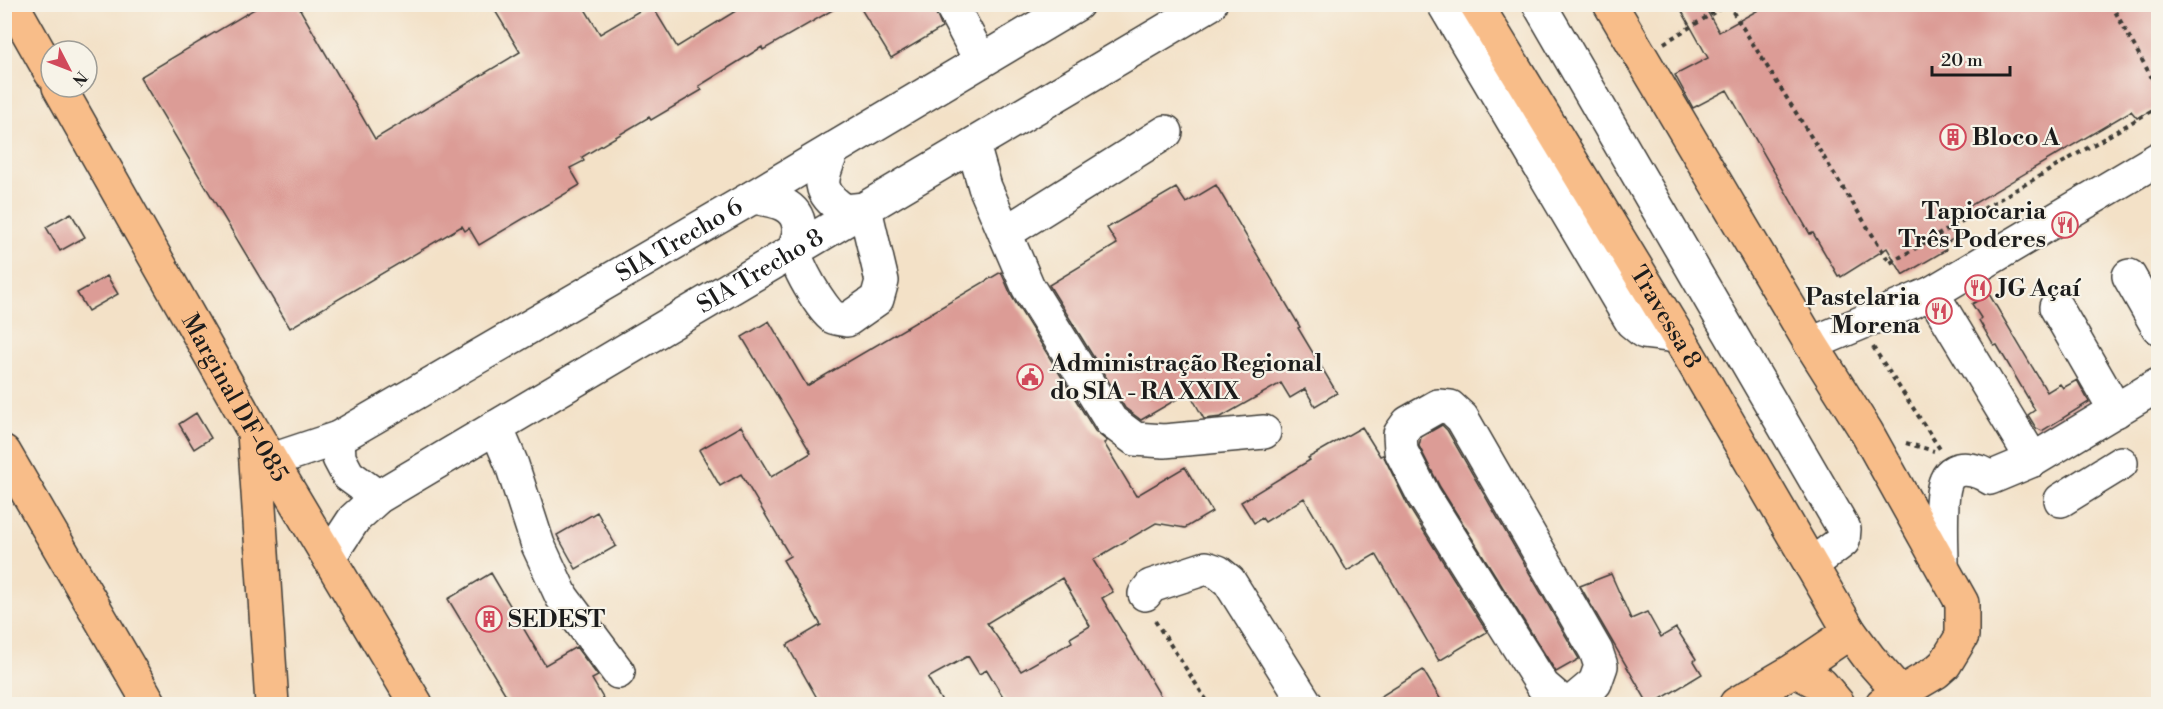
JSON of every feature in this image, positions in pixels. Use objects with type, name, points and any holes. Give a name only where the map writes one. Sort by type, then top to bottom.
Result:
[{"type":"main road","points":[[12,4],[39,52]]},
{"type":"main road","name":"Travessa 8","points":[[1476,4],[1678,336],[1850,632],[1870,659],[1891,699]]},
{"type":"main road","points":[[1610,4],[1810,344],[1866,431],[1962,603],[1962,636],[1940,668],[1891,699]]},
{"type":"main road","name":"Marginal DF-085","points":[[66,99],[254,432],[416,705]]},
{"type":"main road","points":[[254,432],[272,705]]},
{"type":"main road","points":[[4,452],[150,705]]},
{"type":"main road","points":[[1736,705],[1794,670],[1850,632]]},
{"type":"main road","points":[[1794,670],[1821,684],[1838,705]]},
{"type":"street","points":[[951,4],[981,61]]},
{"type":"street","name":"SIA Trecho 6","points":[[272,460],[338,438],[1077,4]]},
{"type":"street","name":"SIA Trecho 8","points":[[329,557],[354,519],[378,497],[1210,4]]},
{"type":"street","points":[[1444,4],[1632,322],[1644,332],[1678,336]]},
{"type":"street","points":[[1539,4],[1844,529],[1843,541],[1811,565]]},
{"type":"street","points":[[1005,233],[1166,132]]},
{"type":"street","points":[[973,146],[985,187],[1029,287],[1111,421],[1135,440],[1164,441],[1263,432]]},
{"type":"street","points":[[753,196],[780,201],[796,217],[799,235],[795,251],[812,292],[833,317],[847,320],[877,299],[882,281],[865,209],[845,211],[830,199],[822,185],[822,177],[833,149]]},
{"type":"street","points":[[1810,344],[1932,293],[2158,159]]},
{"type":"street","points":[[2128,276],[2158,327]]},
{"type":"street","points":[[1932,293],[2033,460]]},
{"type":"street","points":[[2055,307],[2116,411]]},
{"type":"street","points":[[1942,565],[1943,493],[1946,480],[1955,472],[1958,470],[1981,471],[1990,478],[2033,460],[2158,385]]},
{"type":"street","points":[[1564,705],[1543,686],[1424,496],[1401,451],[1400,434],[1408,423],[1438,406],[1450,407],[1462,418],[1596,651],[1601,666],[1595,683],[1570,705]]},
{"type":"street","points":[[496,427],[512,465],[538,545],[562,597],[618,672]]},
{"type":"street","points":[[338,438],[339,458],[348,475],[378,497]]},
{"type":"street","points":[[2061,500],[2121,463]]},
{"type":"street","points":[[1145,594],[1151,586],[1206,568],[1218,572],[1229,580],[1306,705]]},
{"type":"path","points":[[1641,57],[1728,4],[1890,263],[2158,107]]},
{"type":"path","points":[[2110,4],[2158,89]]},
{"type":"path","points":[[1858,324],[1955,472]]},
{"type":"path","points":[[1145,594],[1146,607],[1209,705]]},
{"type":"building","points":[[263,4],[297,4],[375,139],[520,52],[491,4],[582,4],[600,34],[651,4],[677,47],[747,4],[843,4],[763,50],[762,47],[699,86],[702,90],[651,120],[649,117],[582,157],[584,161],[570,168],[580,185],[479,245],[469,228],[465,231],[462,226],[290,328],[140,77]]},
{"type":"building","points":[[858,4],[932,4],[942,28],[891,58]]},
{"type":"building","name":"Bloco A","points":[[1678,4],[1703,4],[1719,32],[1769,4],[2158,4],[2158,107],[2137,118],[2131,111],[1951,217],[1960,235],[1943,245],[1946,250],[1903,275],[1887,248],[1841,277],[1838,276],[1813,233],[1810,234],[1727,90],[1693,108],[1675,75],[1708,58]]},
{"type":"building","points":[[1216,185],[1337,393],[1315,406],[1305,389],[1290,398],[1281,383],[1221,417],[1204,419],[1189,392],[1141,420],[1125,408],[1049,285],[1117,244],[1107,228],[1176,188],[1186,203]]},
{"type":"building","points":[[71,213],[85,237],[60,251],[46,227]]},
{"type":"building","points":[[1001,272],[1012,297],[1095,431],[1107,441],[1104,443],[1136,496],[1185,467],[1212,512],[1185,528],[1156,523],[1093,560],[1113,592],[1102,598],[1166,705],[1008,705],[987,670],[979,674],[968,656],[928,678],[944,705],[821,705],[787,645],[821,625],[783,560],[790,556],[741,474],[720,486],[699,450],[741,426],[771,477],[811,453],[742,337],[769,321],[807,386]],"holes":[[[1062,578],[1090,626],[1070,638],[1072,642],[1021,671],[987,623]]]},
{"type":"building","points":[[107,276],[118,294],[88,311],[77,293]]},
{"type":"building","points":[[1989,294],[2047,392],[2060,384],[2063,388],[2077,380],[2089,402],[2042,431],[2036,428],[2028,415],[2035,410],[1997,345],[1994,346],[1972,304]]},
{"type":"building","points":[[196,413],[211,438],[194,449],[179,424]]},
{"type":"building","points":[[1442,425],[1579,659],[1556,672],[1440,487],[1419,446],[1421,437]]},
{"type":"building","points":[[1362,427],[1380,456],[1383,455],[1408,506],[1487,632],[1439,661],[1376,554],[1347,571],[1304,498],[1265,522],[1262,518],[1254,523],[1241,502],[1310,460],[1308,458]]},
{"type":"building","points":[[597,512],[616,546],[576,569],[557,535]]},
{"type":"building","name":"SEDEST","points":[[491,573],[545,665],[576,647],[598,676],[592,679],[607,705],[512,705],[448,599]]},
{"type":"building","points":[[1611,574],[1631,619],[1647,612],[1661,637],[1676,628],[1696,659],[1694,661],[1702,674],[1651,705],[1580,586]]},
{"type":"building","points":[[1423,670],[1444,705],[1367,705]]},
{"type":"place","name":"Bloco A","points":[[1953,137]]},
{"type":"place","name":"Tapiocaria Três Poderes","points":[[2065,225]]},
{"type":"place","name":"JG Açaí","points":[[1978,288]]},
{"type":"place","name":"Pastelaria Morena","points":[[1939,311]]},
{"type":"place","name":"Administração Regional do SIA - RA XXIX","points":[[1030,377]]},
{"type":"place","name":"SEDEST","points":[[489,619]]}]
